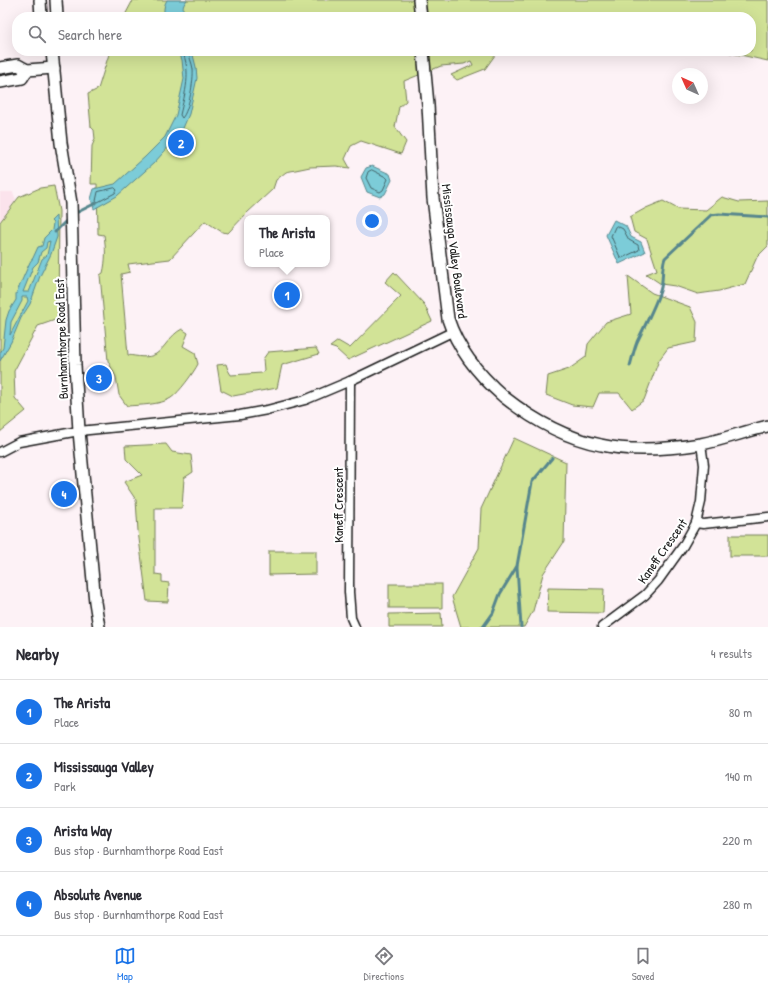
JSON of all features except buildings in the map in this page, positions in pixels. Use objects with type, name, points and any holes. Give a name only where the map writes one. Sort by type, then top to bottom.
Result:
[{"type":"street","points":[[40,0],[41,12]]},
{"type":"street","points":[[56,0],[57,12]]},
{"type":"street","points":[[419,0],[420,12]]},
{"type":"street","name":"Burnhamthorpe Road East","points":[[53,56],[61,143],[71,204],[75,365],[79,431],[95,602],[99,627]]},
{"type":"street","name":"Mississauga Valley Boulevard","points":[[423,56],[428,105],[433,198],[441,275],[448,319],[452,332],[470,361],[492,387],[517,407],[561,432],[601,445],[633,448],[660,448],[701,444],[768,426]]},
{"type":"street","points":[[0,68],[18,65],[27,70],[54,68]]},
{"type":"street","points":[[0,82],[22,78],[27,70]]},
{"type":"street","points":[[0,452],[19,442],[79,431],[240,415],[305,400],[350,381],[452,332]]},
{"type":"street","name":"Kaneff Crescent","points":[[350,381],[349,592],[352,618],[355,627]]},
{"type":"street","name":"Kaneff Crescent","points":[[602,627],[645,595],[658,581],[696,523],[701,502],[704,465],[701,444]]},
{"type":"street","points":[[696,523],[703,524],[768,517]]},
{"type":"shaded area","points":[[0,192],[13,192],[16,200],[0,222]]},
{"type":"green space","points":[[133,0],[768,0],[768,61],[745,56],[756,56],[756,12],[127,12]]},
{"type":"green space","points":[[108,56],[494,56],[485,69],[457,80],[451,75],[473,65],[471,61],[464,64],[441,66],[404,81],[406,101],[399,107],[395,127],[406,142],[401,154],[361,141],[351,146],[345,159],[350,168],[336,166],[310,167],[286,172],[276,180],[273,189],[244,215],[228,233],[222,232],[205,221],[170,259],[128,264],[130,272],[121,274],[128,355],[146,357],[153,356],[182,329],[188,333],[183,346],[195,353],[198,364],[186,382],[171,398],[162,402],[144,405],[127,406],[119,395],[116,377],[108,361],[100,275],[103,273],[105,264],[105,240],[104,235],[98,234],[97,184],[91,184],[92,146],[95,139],[94,130],[91,127],[88,94],[98,89]]},
{"type":"green space","points":[[54,186],[59,211],[58,319],[38,326],[14,371],[15,398],[26,411],[0,432],[0,222],[19,197],[40,188]]},
{"type":"green space","points":[[722,197],[739,202],[768,201],[768,246],[757,257],[745,284],[719,291],[698,294],[675,286],[661,284],[646,274],[657,270],[647,239],[634,232],[630,217],[663,201],[678,209],[706,210]]},
{"type":"green space","points":[[394,272],[424,304],[432,321],[348,360],[336,349],[330,347],[338,341],[350,348],[401,296],[385,282]]},
{"type":"green space","points":[[628,276],[652,293],[690,307],[697,322],[696,342],[668,348],[659,360],[644,400],[632,409],[619,393],[599,393],[593,407],[572,405],[546,395],[548,376],[569,369],[586,357],[588,344],[606,322],[631,314]]},
{"type":"green space","points":[[316,348],[319,354],[282,365],[277,388],[233,396],[221,390],[217,365],[226,364],[231,375],[262,373],[264,370],[263,359],[268,352]]},
{"type":"green space","points":[[514,438],[566,462],[564,542],[543,574],[533,611],[524,627],[461,627],[452,597],[479,548],[481,509]]},
{"type":"green space","points":[[166,444],[172,452],[191,455],[193,472],[184,478],[182,508],[155,508],[155,574],[162,575],[162,582],[169,583],[168,602],[147,601],[138,531],[136,500],[124,482],[142,475],[126,459],[125,446]]},
{"type":"green space","points":[[730,535],[768,535],[768,556],[730,556]]},
{"type":"green space","points":[[269,551],[316,551],[316,574],[269,575]]},
{"type":"green space","points":[[389,584],[442,584],[442,608],[389,608]]},
{"type":"green space","points":[[548,588],[604,589],[603,613],[547,612]]},
{"type":"green space","points":[[441,613],[442,627],[389,627],[389,614]]},
{"type":"water","points":[[167,0],[187,0],[184,4],[183,12],[164,12]]},
{"type":"water","points":[[180,56],[193,56],[197,78],[189,114],[181,133],[154,163],[117,196],[94,209],[91,199],[94,189],[115,184],[165,137],[176,115],[184,79]]},
{"type":"water","points":[[372,166],[390,174],[392,180],[385,194],[380,197],[367,192],[361,177],[366,168]]},
{"type":"water","points":[[56,216],[57,237],[51,254],[40,276],[30,304],[21,318],[11,342],[0,361],[0,353],[3,348],[6,320],[9,311],[16,300],[16,294],[30,262],[38,247],[42,246],[44,238],[52,230],[53,223],[51,221]],"holes":[[[50,241],[47,255],[42,259],[29,292],[23,292],[33,267],[38,262],[41,252],[46,248],[47,242]],[[22,297],[27,297],[28,301],[10,335],[11,322],[22,301]]]},
{"type":"water","points":[[614,220],[626,226],[631,237],[641,242],[645,252],[619,264],[606,235]]},
{"type":"waterway","points":[[74,214],[96,203]]},
{"type":"waterway","points":[[630,366],[637,342],[660,291],[665,258],[711,215],[719,214],[768,217]]},
{"type":"waterway","points":[[55,232],[68,219]]},
{"type":"waterway","points":[[483,627],[493,613],[500,594],[517,566],[532,482],[552,458]]},
{"type":"waterway","points":[[517,567],[521,627]]},
{"type":"place","name":"Mississauga Valley","points":[[181,143]]},
{"type":"place","name":"The Arista","points":[[287,295]]},
{"type":"place","name":"Arista Way","points":[[99,378]]},
{"type":"place","name":"Absolute Avenue","points":[[64,494]]}]
